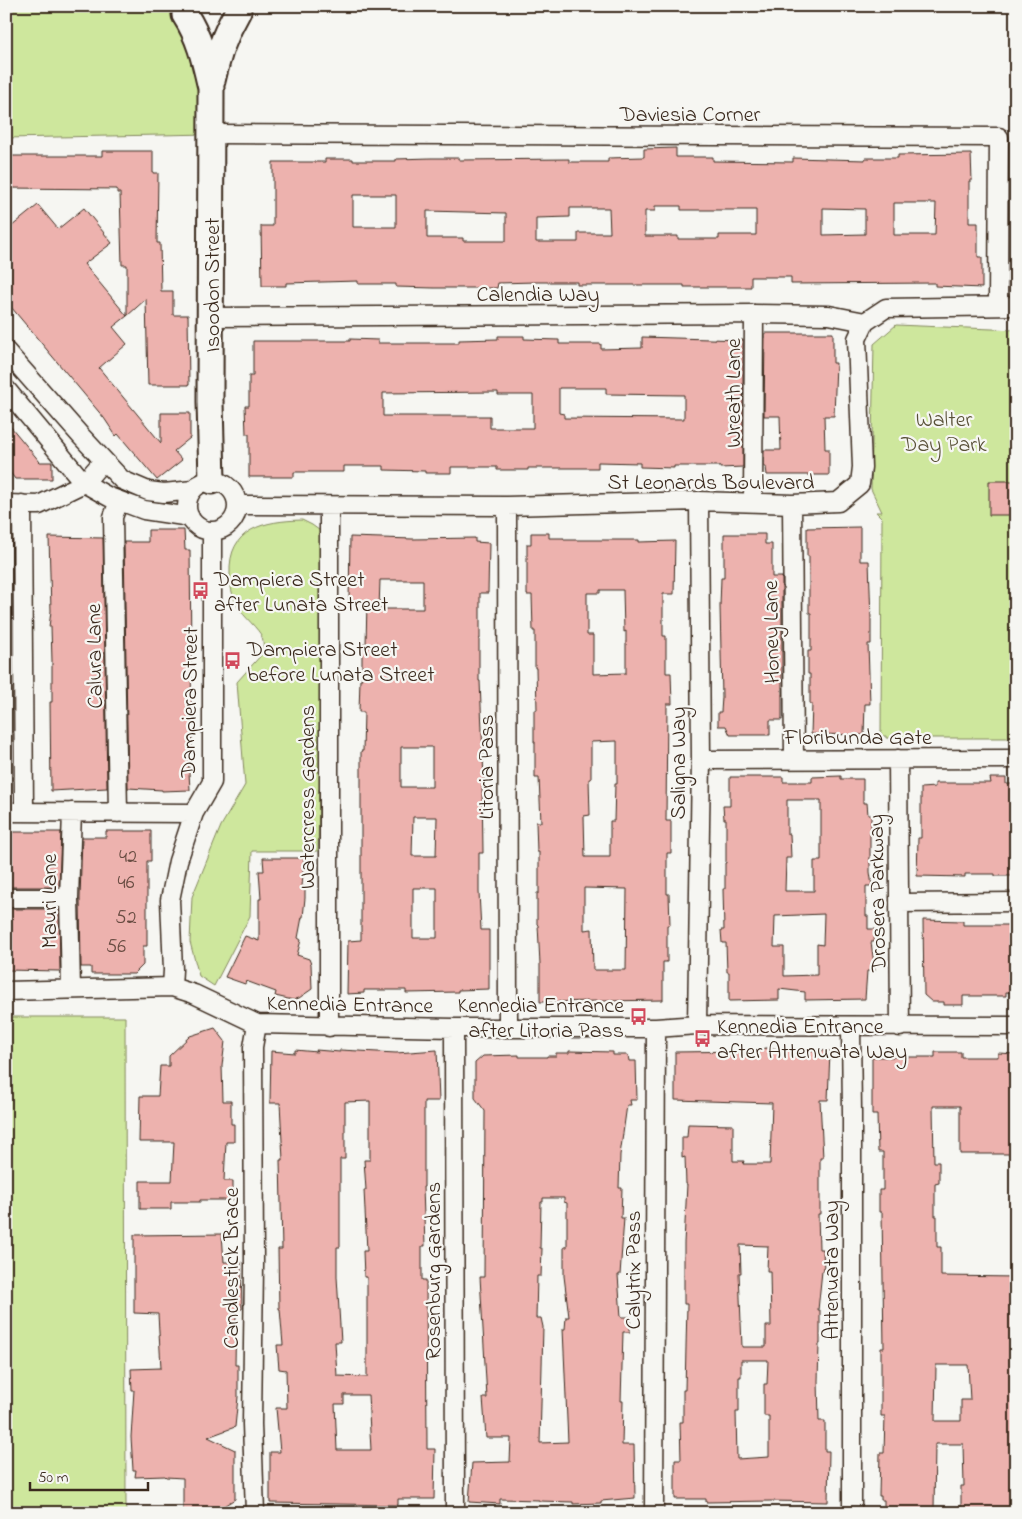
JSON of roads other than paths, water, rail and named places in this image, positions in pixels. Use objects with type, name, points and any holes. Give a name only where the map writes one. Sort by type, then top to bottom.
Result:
[{"type":"street","points":[[176,9],[193,19],[212,22],[221,20],[240,9]]},
{"type":"street","name":"Isoodon Street","points":[[176,9],[192,25],[201,46],[211,88],[211,317],[203,485]]},
{"type":"street","name":"Isoodon Street","points":[[211,88],[220,47],[240,9]]},
{"type":"street","name":"Daviesia Corner","points":[[212,134],[999,137],[1007,306]]},
{"type":"street","points":[[865,322],[886,308],[1007,306]]},
{"type":"street","name":"Calendia Way","points":[[211,317],[754,314],[830,315],[865,322]]},
{"type":"street","name":"Wreath Lane","points":[[753,502],[754,314]]},
{"type":"street","name":"St Leonards Boulevard","points":[[237,505],[507,506],[699,501],[792,504],[838,502],[860,484],[862,467],[857,338],[865,322]]},
{"type":"street","points":[[6,350],[103,462],[122,480],[148,491],[164,493],[221,483],[230,488],[235,496],[236,514],[232,522],[221,529],[212,531],[199,527],[190,518],[144,510],[120,501],[84,483],[6,389]]},
{"type":"street","points":[[24,812],[14,504],[39,505],[84,483],[103,462]]},
{"type":"street","points":[[190,518],[188,503],[203,485]]},
{"type":"street","name":"Calura Lane","points":[[118,812],[114,517],[120,501]]},
{"type":"street","name":"Saligna Way","points":[[697,1026],[701,760],[699,501]]},
{"type":"street","name":"Honey Lane","points":[[792,504],[794,759]]},
{"type":"street","name":"Watercress Gardens","points":[[329,506],[329,1026]]},
{"type":"street","name":"Litoria Pass","points":[[507,506],[508,1028]]},
{"type":"street","name":"Dampiera Street","points":[[172,987],[170,900],[178,862],[194,813],[212,782],[212,531]]},
{"type":"street","name":"Drosera Parkway","points":[[898,759],[900,1027]]},
{"type":"street","name":"Floribunda Gate","points":[[701,760],[1016,759]]},
{"type":"street","points":[[6,812],[194,813]]},
{"type":"street","name":"Mauri Lane","points":[[71,989],[69,898],[72,812]]},
{"type":"street","points":[[6,898],[69,898]]},
{"type":"street","points":[[899,903],[1016,902]]},
{"type":"street","name":"Kennedia Entrance","points":[[6,991],[172,987],[194,994],[257,1024],[454,1028],[1016,1026]]},
{"type":"street","name":"Candlestick Brace","points":[[255,1513],[252,1424],[254,1265],[253,1048],[257,1024]]},
{"type":"street","name":"Attenuata Way","points":[[851,1026],[852,1513]]},
{"type":"street","name":"Rosenburg Gardens","points":[[454,1028],[455,1513]]},
{"type":"street","name":"Calytrix Pass","points":[[654,1513],[656,1028]]},
{"type":"place","name":"Dampiera Street after Lunata Street","points":[[200,591]]},
{"type":"place","name":"Dampiera Street before Lunata Street","points":[[233,661]]},
{"type":"place","name":"Kennedia Entrance after Litoria Pass","points":[[638,1017]]},
{"type":"place","name":"Kennedia Entrance after Attenuata Way","points":[[703,1038]]},
{"type":"park label","name":"Walter Day Park","points":[[944,430]]}]
